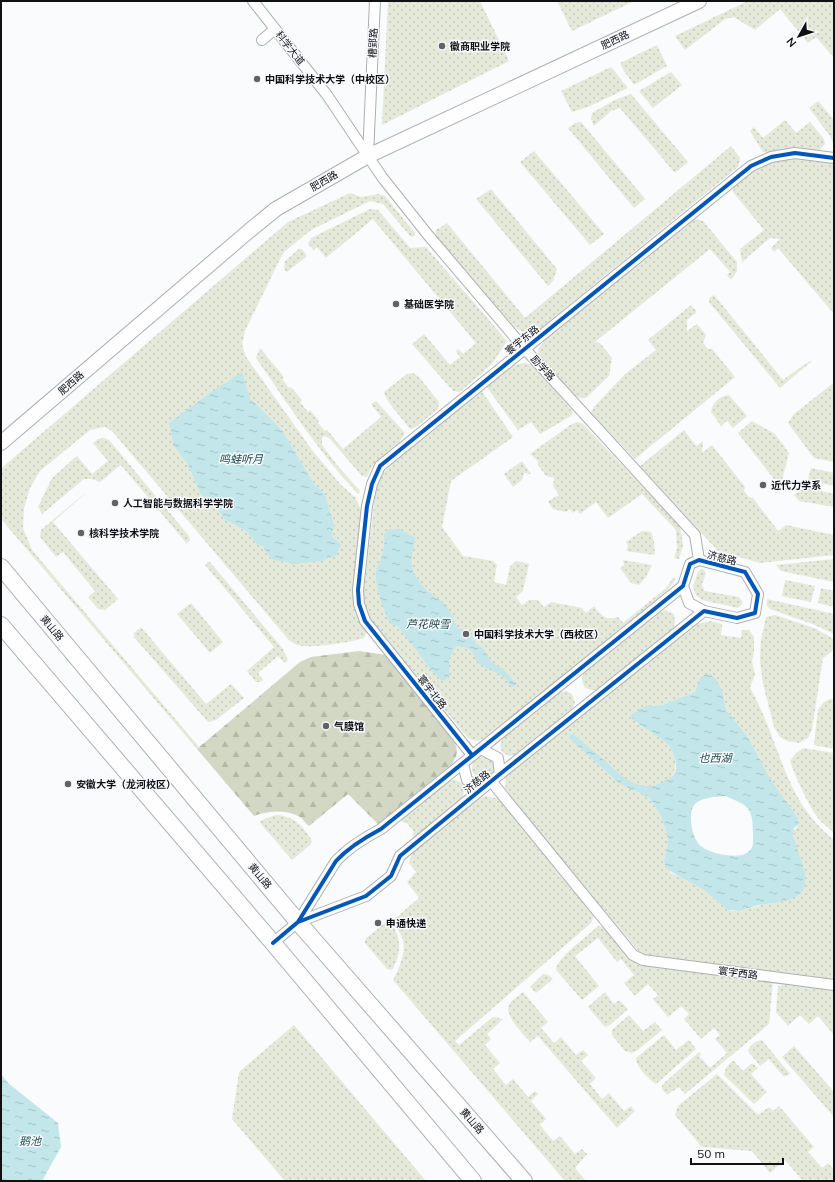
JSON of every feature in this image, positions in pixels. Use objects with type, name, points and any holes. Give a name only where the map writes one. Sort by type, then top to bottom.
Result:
[{"type":"main road","name":"肥西路","points":[[1,443],[276,209],[368,156],[699,1]]},
{"type":"main road","name":"黄山路","points":[[1,566],[298,922],[524,1181]]},
{"type":"main road","points":[[1,625],[273,943],[473,1181]]},
{"type":"street","name":"科学大道","points":[[253,1],[327,95],[368,156]]},
{"type":"street","name":"槽郢路","points":[[368,156],[376,1]]},
{"type":"street","points":[[262,40],[276,30]]},
{"type":"street","name":"寰宇东路","points":[[380,640],[365,621],[358,604],[358,590],[367,506],[372,484],[380,466],[750,166],[771,157],[795,153],[834,158]]},
{"type":"street","name":"励学路","points":[[368,156],[382,177],[428,235],[524,348],[695,536],[699,560]]},
{"type":"street","name":"济慈路","points":[[298,922],[373,892],[391,876],[400,856],[491,781],[704,611],[737,618],[755,613],[758,594],[746,572],[699,560],[690,564],[682,586]]},
{"type":"street","points":[[273,943],[298,922],[341,855],[360,840],[381,829],[682,586],[689,603],[704,611]]},
{"type":"street","name":"寰宇北路","points":[[380,640],[472,755]]},
{"type":"street","points":[[481,749],[498,758],[500,774]]},
{"type":"street","points":[[463,764],[467,780],[482,789]]},
{"type":"street","name":"寰宇西路","points":[[491,781],[633,956],[643,960],[834,985]]},
{"type":"green space","name":"徽商职业学院","points":[[388,1],[480,1],[509,61],[382,125]]},
{"type":"green space","points":[[557,1],[634,1],[572,31]]},
{"type":"green space","points":[[748,1],[833,1],[834,58],[816,37],[808,43],[780,9],[755,30],[734,17],[725,19],[685,50],[675,36]]},
{"type":"green space","points":[[657,45],[667,66],[634,85],[620,63]]},
{"type":"green space","points":[[611,67],[628,88],[588,107],[572,112],[561,91]]},
{"type":"green space","points":[[671,72],[682,85],[653,108],[639,91]]},
{"type":"green space","points":[[631,94],[688,162],[675,173],[620,108],[611,111],[594,126],[591,119],[592,113],[615,100]]},
{"type":"green space","points":[[818,101],[834,120],[834,146],[830,136],[809,108]]},
{"type":"green space","points":[[785,120],[796,133],[810,122],[824,139],[825,144],[820,150],[794,148],[763,152],[750,131],[754,127],[763,138]]},
{"type":"green space","points":[[581,122],[645,199],[634,208],[568,128],[575,123]]},
{"type":"green space","points":[[731,146],[740,158],[738,167],[536,332],[527,334],[514,327],[436,236],[436,230],[447,223],[525,318]]},
{"type":"green space","points":[[534,151],[604,234],[590,245],[520,162]]},
{"type":"green space","points":[[795,157],[834,163],[834,314],[778,248],[774,252],[771,248],[780,239],[770,238],[742,262],[740,249],[764,230],[733,192],[734,185],[758,166],[779,159]]},
{"type":"green space","points":[[491,189],[557,269],[553,281],[548,286],[476,199]]},
{"type":"green space","points":[[350,193],[361,197],[378,194],[385,196],[415,233],[415,236],[411,237],[383,204],[370,201],[311,230],[285,251],[280,259],[245,331],[242,345],[246,357],[312,450],[341,485],[355,497],[362,512],[353,593],[354,605],[367,632],[364,638],[315,646],[302,646],[293,643],[288,639],[112,431],[105,427],[90,430],[40,471],[30,488],[24,508],[23,528],[32,550],[199,747],[197,749],[1,519],[1,470],[288,222]],"holes":[[[250,398],[283,431],[314,484],[325,494],[334,524],[332,537],[271,559],[263,547],[256,543],[247,532],[224,519],[214,502],[201,495],[188,465],[173,445],[169,423]]]},
{"type":"green space","points":[[370,209],[378,210],[410,248],[426,247],[507,341],[492,364],[460,392],[453,391],[412,344],[424,334],[450,365],[460,357],[456,351],[458,349],[463,354],[476,343],[373,219],[326,258],[317,247],[314,250],[308,244],[311,238]]},
{"type":"green space","points":[[694,218],[703,221],[737,262],[737,271],[731,280],[727,275],[730,272],[710,249],[595,342],[600,343],[612,358],[609,376],[586,398],[576,397],[539,358],[538,350],[547,336]]},
{"type":"green space","points":[[299,249],[302,249],[307,256],[287,272],[284,269],[285,261]]},
{"type":"green space","points":[[714,295],[783,380],[805,364],[812,361],[780,388],[709,302],[709,298]]},
{"type":"green space","points":[[691,305],[697,312],[687,320],[687,331],[697,324],[706,335],[703,343],[708,349],[712,349],[735,377],[635,459],[591,413],[594,407],[625,374],[656,350],[648,340]]},
{"type":"green space","points":[[260,348],[284,377],[282,379],[289,388],[291,387],[302,400],[300,402],[308,412],[310,410],[319,421],[318,423],[325,431],[327,430],[343,449],[381,417],[371,404],[376,401],[405,433],[399,443],[371,468],[367,477],[362,476],[330,439],[325,436],[322,438],[322,445],[360,491],[358,494],[317,445],[256,358]]},
{"type":"green space","points":[[525,363],[533,365],[573,412],[571,416],[540,434],[531,422],[518,430],[486,386],[514,365]]},
{"type":"green space","points":[[413,373],[419,377],[439,402],[438,409],[416,427],[410,429],[391,405],[384,392],[407,374]]},
{"type":"green space","points":[[832,384],[834,385],[834,462],[814,458],[788,423],[794,414]]},
{"type":"green space","points":[[481,390],[513,437],[451,481],[442,527],[463,556],[493,561],[497,565],[494,582],[506,585],[510,566],[516,561],[529,564],[523,591],[516,597],[522,605],[529,600],[538,600],[544,607],[551,602],[582,608],[586,613],[594,606],[604,617],[618,617],[623,623],[666,588],[673,578],[676,579],[667,591],[488,736],[476,741],[467,737],[371,620],[366,611],[363,599],[376,488],[380,478],[389,466]]},
{"type":"green space","points":[[729,395],[747,416],[733,428],[727,421],[721,426],[711,412],[713,405],[717,400]]},
{"type":"green space","points":[[752,421],[775,434],[789,453],[782,480],[774,479],[738,433]]},
{"type":"green space","points":[[577,422],[582,423],[680,526],[683,545],[679,559],[674,558],[677,548],[676,530],[642,494],[608,518],[596,502],[580,514],[577,510],[573,513],[570,509],[566,512],[553,509],[548,501],[559,495],[553,486],[554,478],[546,476],[538,465],[538,461],[530,454],[570,425]]},
{"type":"green space","points":[[684,430],[696,446],[703,441],[702,453],[712,445],[745,487],[744,491],[749,497],[753,498],[778,531],[786,525],[834,535],[834,555],[760,563],[718,551],[640,466]]},
{"type":"green space","points":[[104,438],[109,440],[189,536],[190,540],[187,544],[121,465],[100,482],[92,479],[84,479],[42,514],[38,507],[52,478],[77,456],[92,474],[108,461],[93,443],[98,439]]},
{"type":"green space","points":[[522,461],[531,474],[524,473],[522,480],[513,487],[504,474]]},
{"type":"green space","points":[[811,468],[834,473],[834,486],[808,480]]},
{"type":"green space","points":[[806,487],[834,494],[834,507],[799,501],[794,495]]},
{"type":"green space","points":[[86,493],[53,522],[118,599],[105,610],[98,609],[88,597],[95,591],[63,552],[56,557],[40,537],[41,530]]},
{"type":"green space","points":[[642,531],[651,532],[654,542],[655,555],[626,551],[628,546],[626,542]]},
{"type":"green space","points":[[834,559],[834,582],[781,571],[776,565]]},
{"type":"green space","points":[[623,560],[652,565],[646,577],[639,585],[631,583],[620,568],[624,565]]},
{"type":"green space","points":[[210,562],[283,649],[288,660],[284,663],[278,656],[258,673],[263,680],[260,682],[256,682],[247,671],[274,647],[205,565]]},
{"type":"green space","points":[[701,569],[706,573],[702,584],[704,591],[739,597],[742,604],[738,608],[702,600],[696,595],[693,587],[698,572]]},
{"type":"green space","points":[[785,580],[815,586],[811,602],[782,596]]},
{"type":"green space","points":[[821,588],[834,591],[834,607],[818,603]]},
{"type":"green space","points":[[767,599],[834,614],[834,634],[815,625],[770,609],[767,606]]},
{"type":"green space","points":[[191,603],[223,642],[210,653],[177,614]]},
{"type":"green space","points":[[665,610],[674,614],[675,622],[673,630],[596,690],[590,690],[584,687],[582,680],[583,674],[660,612]]},
{"type":"green space","points":[[775,615],[814,628],[834,639],[834,650],[823,658],[812,729],[808,738],[799,743],[787,741],[780,737],[774,727],[763,684],[760,661],[761,640],[766,617]]},
{"type":"green space","points":[[711,621],[722,624],[721,635],[741,638],[742,630],[749,630],[754,637],[754,652],[752,661],[755,675],[750,687],[765,719],[792,787],[809,814],[834,840],[834,979],[641,954],[560,858],[505,788],[506,777],[513,768],[697,624]],"holes":[[[699,680],[722,690],[727,711],[748,737],[771,780],[798,818],[799,824],[793,832],[795,845],[768,903],[740,911],[728,910],[704,890],[671,873],[664,860],[668,843],[667,835],[662,818],[653,803],[648,797],[620,784],[568,737],[573,733],[604,762],[629,781],[645,787],[661,784],[668,780],[675,768],[675,760],[672,751],[665,742],[636,723],[653,705],[662,705],[695,692]]]},
{"type":"green space","points":[[141,627],[206,704],[231,684],[244,698],[216,720],[208,722],[134,637],[134,633]]},
{"type":"green space","points":[[359,651],[387,655],[452,737],[456,745],[457,754],[452,764],[378,824],[348,794],[309,826],[295,814],[271,812],[254,816],[197,749],[300,662],[311,657]]},
{"type":"green space","points":[[566,691],[572,694],[575,703],[572,710],[516,755],[509,756],[502,752],[500,745],[503,738],[559,692]]},
{"type":"green space","points":[[834,699],[834,749],[814,745],[818,709],[824,702]]},
{"type":"green space","points":[[803,748],[834,753],[834,833],[820,820],[810,805],[790,761],[796,753]]},
{"type":"green space","points":[[483,757],[491,760],[494,768],[491,776],[483,779],[475,776],[472,768],[475,760]]},
{"type":"green space","points":[[453,780],[460,782],[464,787],[464,793],[461,800],[415,838],[412,834],[414,832],[406,822],[404,823],[401,820],[447,782]]},
{"type":"green space","points":[[486,796],[499,799],[594,916],[591,923],[455,1041],[459,1045],[493,1017],[503,1019],[487,1034],[491,1039],[485,1045],[500,1063],[493,1069],[506,1085],[513,1079],[528,1097],[535,1091],[538,1094],[531,1101],[546,1119],[540,1125],[553,1141],[560,1136],[575,1154],[582,1149],[587,1154],[575,1168],[586,1181],[565,1181],[393,980],[398,971],[404,945],[401,935],[392,921],[419,898],[407,882],[416,872],[409,863],[412,853],[473,801]]},
{"type":"green space","points":[[276,815],[288,817],[293,820],[301,826],[312,841],[310,845],[292,860],[261,824],[260,821]]},
{"type":"green space","points":[[386,922],[396,931],[399,944],[399,951],[392,970],[387,969],[365,943],[365,939]]},
{"type":"green space","points":[[598,926],[604,927],[633,961],[645,966],[773,982],[769,1024],[685,1094],[679,1087],[667,1095],[662,1089],[662,1085],[699,1052],[701,1054],[699,1056],[710,1068],[727,1053],[715,1039],[720,1035],[714,1028],[701,1039],[684,1019],[689,1014],[681,1006],[668,1017],[653,999],[658,995],[648,984],[635,996],[624,983],[634,975],[621,959],[617,962],[598,938],[575,956],[599,986],[582,1000],[556,970],[567,953]]},
{"type":"green space","points":[[543,974],[548,975],[553,979],[536,993],[530,987]]},
{"type":"green space","points":[[784,985],[834,991],[834,1035],[818,1016],[809,1024],[800,1015],[788,1026],[776,1012],[778,986]]},
{"type":"green space","points":[[523,992],[548,1022],[541,1028],[554,1043],[561,1037],[576,1055],[583,1050],[588,1055],[581,1061],[596,1078],[590,1084],[602,1099],[609,1093],[624,1111],[631,1106],[635,1111],[617,1128],[538,1036],[530,1042],[515,1025],[508,1009],[510,1003]]},
{"type":"green space","points":[[605,992],[614,1004],[619,1000],[628,1009],[610,1025],[605,1027],[588,1007]]},
{"type":"green space","points":[[629,1015],[643,1031],[655,1022],[662,1030],[638,1050],[632,1053],[625,1051],[612,1035],[612,1030]]},
{"type":"green space","points":[[294,1025],[426,1181],[285,1181],[232,1119],[239,1072]]},
{"type":"green space","points":[[664,1035],[676,1050],[689,1040],[696,1049],[656,1084],[643,1072],[638,1065],[636,1058]]},
{"type":"green space","points":[[762,1040],[790,1074],[784,1077],[769,1059],[760,1066],[748,1051],[753,1044]]},
{"type":"green space","points":[[794,1046],[834,1092],[834,1117],[782,1057]]},
{"type":"green space","points":[[732,1061],[734,1061],[743,1071],[752,1063],[758,1068],[751,1074],[767,1092],[754,1104],[724,1075],[726,1068]]},
{"type":"green space","points":[[717,1074],[758,1115],[769,1107],[773,1111],[779,1106],[814,1147],[808,1152],[822,1168],[828,1163],[834,1170],[834,1181],[803,1181],[785,1160],[770,1173],[752,1151],[702,1147],[675,1115],[678,1106]]},
{"type":"water","name":"鸣蛙听月","points":[[242,372],[250,398],[283,431],[314,484],[325,494],[334,524],[332,537],[341,545],[336,555],[321,561],[294,564],[271,559],[263,547],[256,543],[247,532],[224,519],[214,502],[201,495],[188,465],[173,445],[169,423]]},
{"type":"water","name":"芦花映雪","points":[[389,529],[400,529],[415,538],[411,561],[414,575],[427,591],[445,604],[452,615],[457,628],[472,633],[474,642],[484,649],[491,662],[503,669],[517,684],[512,687],[504,677],[477,663],[471,650],[465,647],[456,646],[449,659],[449,678],[442,681],[432,671],[398,626],[391,624],[380,598],[376,577],[376,570],[384,550],[384,535]]},
{"type":"water","name":"也西湖","points":[[705,674],[710,674],[716,679],[722,690],[727,711],[748,737],[771,780],[798,818],[799,824],[794,828],[793,835],[805,873],[805,885],[801,893],[792,899],[758,905],[740,911],[728,910],[704,890],[666,868],[664,860],[668,843],[667,835],[662,818],[653,803],[648,797],[620,784],[568,737],[573,733],[620,774],[635,784],[652,786],[661,783],[674,775],[676,763],[673,753],[665,742],[636,722],[631,717],[632,714],[646,706],[662,705],[695,692],[699,680]],"holes":[[[725,796],[745,806],[751,813],[753,844],[748,852],[738,856],[718,854],[706,850],[698,844],[693,833],[691,812],[696,803],[710,798]]]},
{"type":"water","name":"鹅池","points":[[1,1074],[8,1083],[58,1123],[61,1147],[42,1181],[1,1181]]},
{"type":"cycle path","points":[[472,755],[365,621],[359,604],[358,590],[367,506],[372,484],[380,466],[751,166],[771,157],[795,153],[834,158]]},
{"type":"cycle path","points":[[273,943],[298,922],[336,861],[346,851],[381,829],[683,586],[690,564],[699,560],[745,572],[758,594],[755,613],[737,618],[704,611],[400,856],[391,876],[366,896],[298,922]]},
{"type":"place","name":"徽商职业学院","points":[[442,46]]},
{"type":"place","name":"中国科学技术大学（中校区）","points":[[257,79]]},
{"type":"place","name":"基础医学院","points":[[396,304]]},
{"type":"place","name":"近代力学系","points":[[763,485]]},
{"type":"place","name":"人工智能与数据科学学院","points":[[115,503]]},
{"type":"place","name":"核科学技术学院","points":[[81,533]]},
{"type":"place","name":"中国科学技术大学（西校区）","points":[[466,634]]},
{"type":"place","name":"气膜馆","points":[[326,726]]},
{"type":"place","name":"安徽大学（龙河校区）","points":[[68,784]]},
{"type":"place","name":"申通快递","points":[[378,923]]}]
